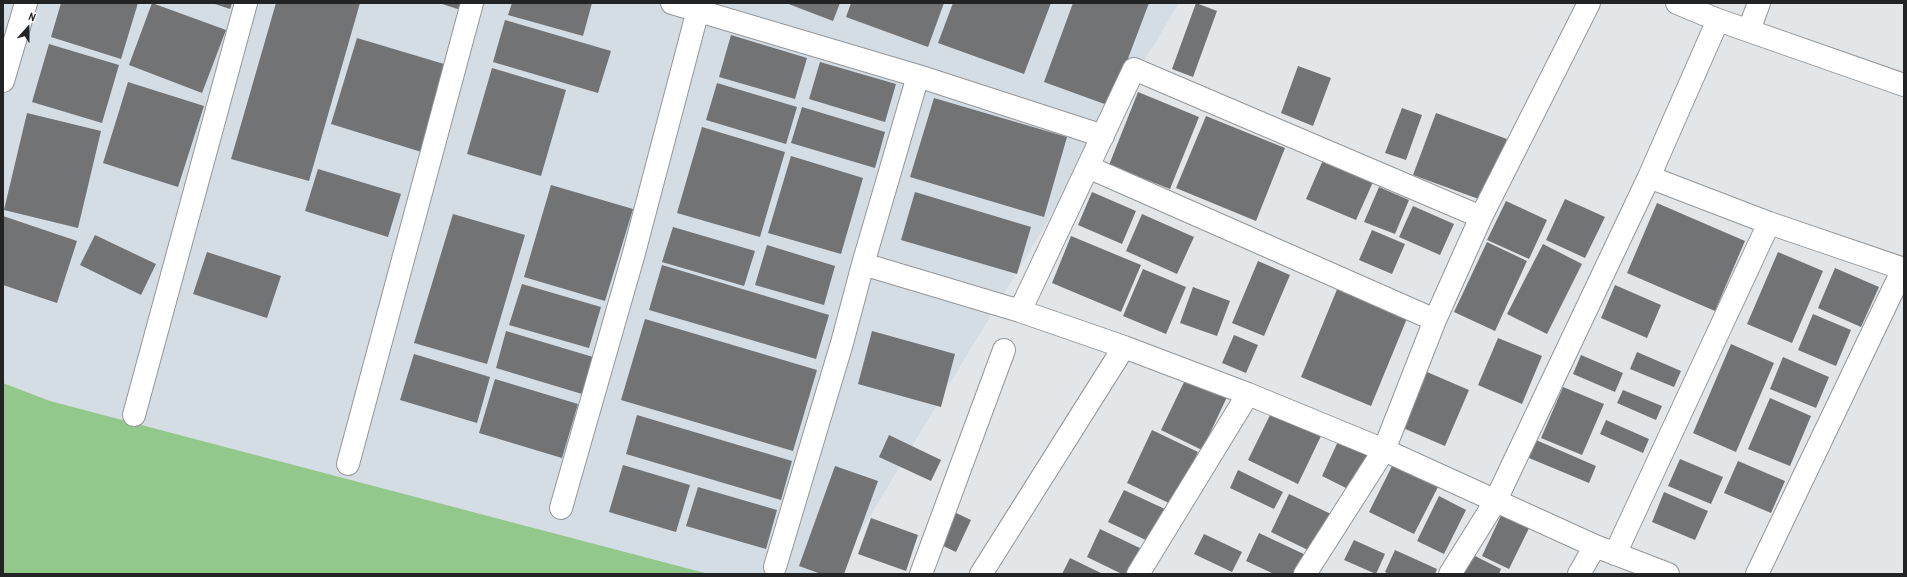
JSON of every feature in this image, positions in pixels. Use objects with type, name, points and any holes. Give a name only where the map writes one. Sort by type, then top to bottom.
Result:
[{"type":"street","points":[[3,81],[26,3]]},
{"type":"street","points":[[134,415],[246,3]]},
{"type":"street","points":[[348,464],[472,3]]},
{"type":"street","points":[[672,3],[918,76],[1103,136]]},
{"type":"street","points":[[1305,574],[1384,450],[1435,320],[1481,217],[1589,3]]},
{"type":"street","points":[[1677,3],[1718,20],[1904,85]]},
{"type":"street","points":[[1749,30],[1759,3]]},
{"type":"street","points":[[561,508],[634,252],[698,10]]},
{"type":"street","points":[[1450,574],[1495,502],[1649,177],[1718,20]]},
{"type":"street","points":[[1020,311],[1134,69],[1481,217]]},
{"type":"street","points":[[775,567],[842,343],[863,264],[918,76]]},
{"type":"street","points":[[1088,167],[1435,320]]},
{"type":"street","points":[[1649,177],[1769,223],[1904,269],[1757,574]]},
{"type":"street","points":[[1579,574],[1605,550],[1769,223]]},
{"type":"street","points":[[863,264],[1020,311],[1124,347],[1248,394],[1384,450],[1495,502],[1605,550],[1668,574]]},
{"type":"street","points":[[980,574],[1124,347]]},
{"type":"street","points":[[921,574],[1004,350]]},
{"type":"street","points":[[1138,574],[1248,394]]},
{"type":"shaded area","points":[[3,3],[1179,3],[835,574],[709,574],[50,401],[3,383]]},
{"type":"green space","points":[[3,383],[50,401],[709,574],[3,574]]},
{"type":"building","points":[[61,3],[138,3],[121,59],[51,37]]},
{"type":"building","points":[[152,3],[226,30],[202,93],[129,65]]},
{"type":"building","points":[[212,3],[232,3],[230,9]]},
{"type":"building","points":[[276,3],[360,3],[309,181],[231,159]]},
{"type":"building","points":[[439,3],[467,3],[464,11]]},
{"type":"building","points":[[512,3],[592,3],[583,36],[508,15]]},
{"type":"building","points":[[786,3],[840,3],[833,21]]},
{"type":"building","points":[[851,3],[944,3],[928,47],[846,17]]},
{"type":"building","points":[[953,3],[1051,3],[1024,74],[938,43]]},
{"type":"building","points":[[1073,3],[1149,3],[1110,106],[1044,82]]},
{"type":"building","points":[[1196,3],[1217,11],[1193,77],[1172,69]]},
{"type":"building","points":[[505,20],[611,51],[598,93],[493,62]]},
{"type":"building","points":[[731,35],[807,58],[795,99],[719,77]]},
{"type":"building","points":[[357,38],[454,67],[428,154],[331,124]]},
{"type":"building","points":[[49,44],[119,65],[102,123],[32,102]]},
{"type":"building","points":[[820,62],[896,84],[885,122],[809,99]]},
{"type":"building","points":[[1298,66],[1331,78],[1313,126],[1281,113]]},
{"type":"building","points":[[492,68],[566,90],[541,176],[467,154]]},
{"type":"building","points":[[128,82],[204,106],[178,187],[103,163]]},
{"type":"building","points":[[717,83],[797,107],[786,144],[706,120]]},
{"type":"building","points":[[1138,92],[1199,117],[1170,189],[1109,165]]},
{"type":"building","points":[[934,98],[1067,137],[1044,217],[910,177]]},
{"type":"building","points":[[802,107],[885,132],[875,168],[791,143]]},
{"type":"building","points":[[1402,108],[1422,115],[1406,160],[1385,153]]},
{"type":"building","points":[[27,113],[101,131],[78,228],[4,210]]},
{"type":"building","points":[[1436,113],[1507,139],[1484,201],[1413,175]]},
{"type":"building","points":[[1206,116],[1285,148],[1256,221],[1176,188]]},
{"type":"building","points":[[702,127],[785,152],[760,237],[677,213]]},
{"type":"building","points":[[791,156],[863,178],[841,254],[768,233]]},
{"type":"building","points":[[1323,160],[1373,182],[1356,220],[1306,199]]},
{"type":"building","points":[[318,169],[401,194],[388,237],[305,211]]},
{"type":"building","points":[[551,185],[633,209],[605,301],[524,277]]},
{"type":"building","points":[[1379,187],[1409,200],[1395,234],[1364,222]]},
{"type":"building","points":[[915,192],[1031,227],[1017,274],[901,240]]},
{"type":"building","points":[[1092,192],[1136,211],[1122,244],[1078,225]]},
{"type":"building","points":[[1565,199],[1605,217],[1585,258],[1546,240]]},
{"type":"building","points":[[1506,201],[1547,220],[1529,259],[1487,240]]},
{"type":"building","points":[[1657,203],[1745,241],[1715,311],[1627,273]]},
{"type":"building","points":[[1413,206],[1454,224],[1440,255],[1399,237]]},
{"type":"building","points":[[453,214],[525,235],[487,364],[414,343]]},
{"type":"building","points":[[1142,214],[1194,237],[1177,274],[1126,251]]},
{"type":"building","points":[[3,216],[77,241],[57,303],[3,285]]},
{"type":"building","points":[[673,227],[755,251],[744,286],[662,262]]},
{"type":"building","points":[[1372,230],[1405,244],[1392,274],[1359,260]]},
{"type":"building","points":[[95,235],[156,264],[141,295],[80,265]]},
{"type":"building","points":[[1071,236],[1141,265],[1121,312],[1052,283]]},
{"type":"building","points":[[1487,242],[1527,261],[1495,331],[1454,312]]},
{"type":"building","points":[[1543,244],[1582,264],[1547,334],[1507,314]]},
{"type":"building","points":[[767,245],[835,266],[824,305],[755,285]]},
{"type":"building","points":[[207,252],[281,276],[267,318],[193,294]]},
{"type":"building","points":[[1778,252],[1823,271],[1792,343],[1747,324]]},
{"type":"building","points":[[1258,261],[1290,275],[1264,336],[1232,323]]},
{"type":"building","points":[[662,265],[829,315],[816,359],[649,310]]},
{"type":"building","points":[[1835,268],[1879,287],[1861,327],[1818,308]]},
{"type":"building","points":[[1143,269],[1186,287],[1166,334],[1123,316]]},
{"type":"building","points":[[522,284],[601,307],[589,348],[509,325]]},
{"type":"building","points":[[1615,285],[1661,305],[1647,338],[1601,318]]},
{"type":"building","points":[[1193,287],[1230,301],[1217,336],[1180,323]]},
{"type":"building","points":[[1338,287],[1408,316],[1371,406],[1301,377]]},
{"type":"building","points":[[1813,314],[1851,330],[1836,366],[1798,350]]},
{"type":"building","points":[[645,319],[817,370],[793,451],[621,400]]},
{"type":"building","points":[[506,331],[593,357],[582,394],[496,368]]},
{"type":"building","points":[[872,331],[955,354],[941,407],[858,384]]},
{"type":"building","points":[[1234,335],[1258,345],[1246,373],[1222,363]]},
{"type":"building","points":[[1498,338],[1542,356],[1522,404],[1478,385]]},
{"type":"building","points":[[1731,344],[1774,363],[1736,452],[1693,433]]},
{"type":"building","points":[[1637,352],[1681,371],[1674,387],[1630,369]]},
{"type":"building","points":[[414,354],[490,377],[477,423],[400,400]]},
{"type":"building","points":[[1581,355],[1623,373],[1615,392],[1573,374]]},
{"type":"building","points":[[1783,357],[1829,377],[1816,408],[1770,389]]},
{"type":"building","points":[[1420,369],[1469,390],[1445,446],[1396,425]]},
{"type":"building","points":[[1187,376],[1228,395],[1202,450],[1161,430]]},
{"type":"building","points":[[495,379],[578,404],[562,458],[479,433]]},
{"type":"building","points":[[1563,387],[1604,404],[1582,455],[1541,438]]},
{"type":"building","points":[[1623,390],[1662,406],[1656,420],[1617,403]]},
{"type":"building","points":[[1770,398],[1811,416],[1790,466],[1748,449]]},
{"type":"building","points":[[1272,411],[1322,434],[1298,484],[1248,460]]},
{"type":"building","points":[[637,415],[792,461],[781,500],[626,454]]},
{"type":"building","points":[[1606,420],[1649,439],[1643,453],[1600,434]]},
{"type":"building","points":[[1152,430],[1198,452],[1173,505],[1127,483]]},
{"type":"building","points":[[889,435],[941,460],[931,481],[879,457]]},
{"type":"building","points":[[1341,435],[1370,449],[1350,490],[1322,476]]},
{"type":"building","points":[[1536,440],[1596,466],[1589,483],[1529,458]]},
{"type":"building","points":[[1680,459],[1723,477],[1711,504],[1668,486]]},
{"type":"building","points":[[1738,461],[1785,481],[1771,513],[1724,493]]},
{"type":"building","points":[[1394,462],[1439,485],[1414,534],[1369,512]]},
{"type":"building","points":[[623,465],[690,485],[676,532],[609,512]]},
{"type":"building","points":[[835,466],[878,481],[844,574],[821,574],[799,566]]},
{"type":"building","points":[[1238,470],[1283,492],[1274,509],[1230,488]]},
{"type":"building","points":[[698,487],[777,510],[766,549],[686,526]]},
{"type":"building","points":[[1124,490],[1167,510],[1152,543],[1108,522]]},
{"type":"building","points":[[1664,492],[1708,511],[1695,540],[1652,522]]},
{"type":"building","points":[[1289,494],[1331,514],[1312,552],[1271,532]]},
{"type":"building","points":[[1439,496],[1466,510],[1444,554],[1417,541]]},
{"type":"building","points":[[1504,509],[1532,522],[1509,569],[1482,556]]},
{"type":"building","points":[[952,511],[971,520],[956,552],[937,543]]},
{"type":"building","points":[[871,518],[918,535],[906,571],[858,554]]},
{"type":"building","points":[[1100,529],[1144,550],[1133,574],[1122,574],[1087,557]]},
{"type":"building","points":[[1259,533],[1308,556],[1299,574],[1274,574],[1246,561]]},
{"type":"building","points":[[1204,534],[1242,552],[1232,572],[1194,554]]},
{"type":"building","points":[[1354,540],[1385,554],[1376,574],[1344,560]]},
{"type":"building","points":[[1395,550],[1437,569],[1435,574],[1389,574],[1385,572]]},
{"type":"building","points":[[1473,555],[1501,569],[1499,574],[1464,574]]},
{"type":"building","points":[[1070,558],[1103,574],[1062,574]]}]
